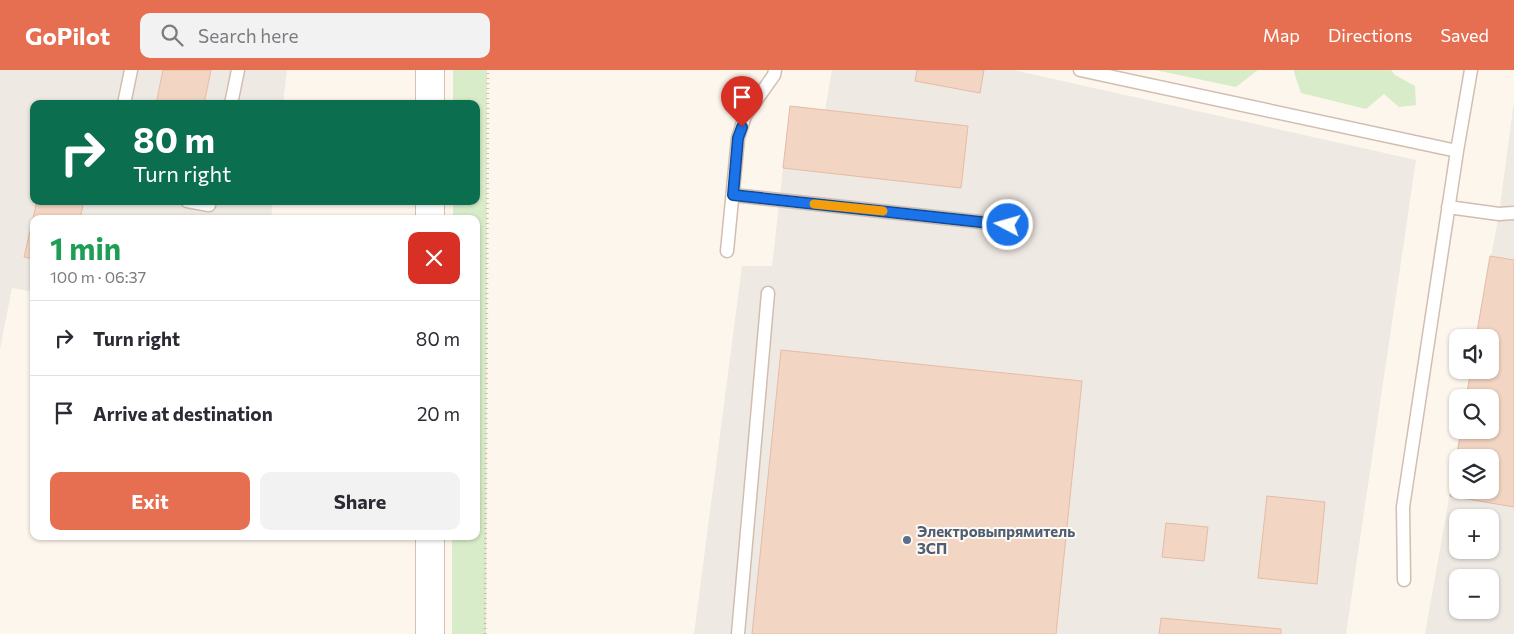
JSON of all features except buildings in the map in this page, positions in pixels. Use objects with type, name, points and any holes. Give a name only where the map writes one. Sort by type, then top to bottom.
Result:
[{"type":"main road","points":[[430,70],[430,100]]},
{"type":"main road","points":[[430,540],[430,634]]},
{"type":"lane","points":[[125,100],[131,70]]},
{"type":"lane","points":[[232,100],[238,70]]},
{"type":"lane","points":[[727,251],[738,138],[745,116],[775,70]]},
{"type":"lane","points":[[1080,70],[1457,151]]},
{"type":"lane","points":[[1404,580],[1403,507],[1448,207],[1471,70]]},
{"type":"lane","points":[[733,195],[1008,225]]},
{"type":"lane","points":[[1448,207],[1499,214],[1514,213]]},
{"type":"lane","points":[[738,634],[768,293]]},
{"type":"path","points":[[485,634],[488,70]]},
{"type":"shaded area","points":[[0,70],[287,70],[283,100],[30,100],[30,205],[273,205],[271,215],[30,215],[30,291],[12,288],[0,349]]},
{"type":"shaded area","points":[[832,70],[1013,70],[1416,160],[1346,634],[694,634],[742,266],[772,266],[790,106],[825,110]]},
{"type":"shaded area","points":[[1514,101],[1514,634],[1425,634],[1449,498],[1499,499],[1499,449],[1458,449],[1459,439],[1499,439],[1499,389],[1467,389],[1469,379],[1499,379],[1499,329],[1477,329],[1499,214]]},
{"type":"green space","points":[[453,70],[487,70],[486,634],[452,634],[452,540],[480,540],[480,215],[453,215],[453,205],[480,205],[480,100],[453,100]]},
{"type":"green space","points":[[1155,70],[1258,70],[1236,87]]},
{"type":"green space","points":[[1294,70],[1391,70],[1395,75],[1415,86],[1416,105],[1399,107],[1384,94],[1366,109],[1301,93]]},
{"type":"slow traffic","points":[[814,204],[883,211]]},
{"type":"place","name":"Электровыпрямитель ЗСП","points":[[907,540]]},
{"type":"route","points":[[742,127],[738,138],[733,195],[1008,225]]}]
